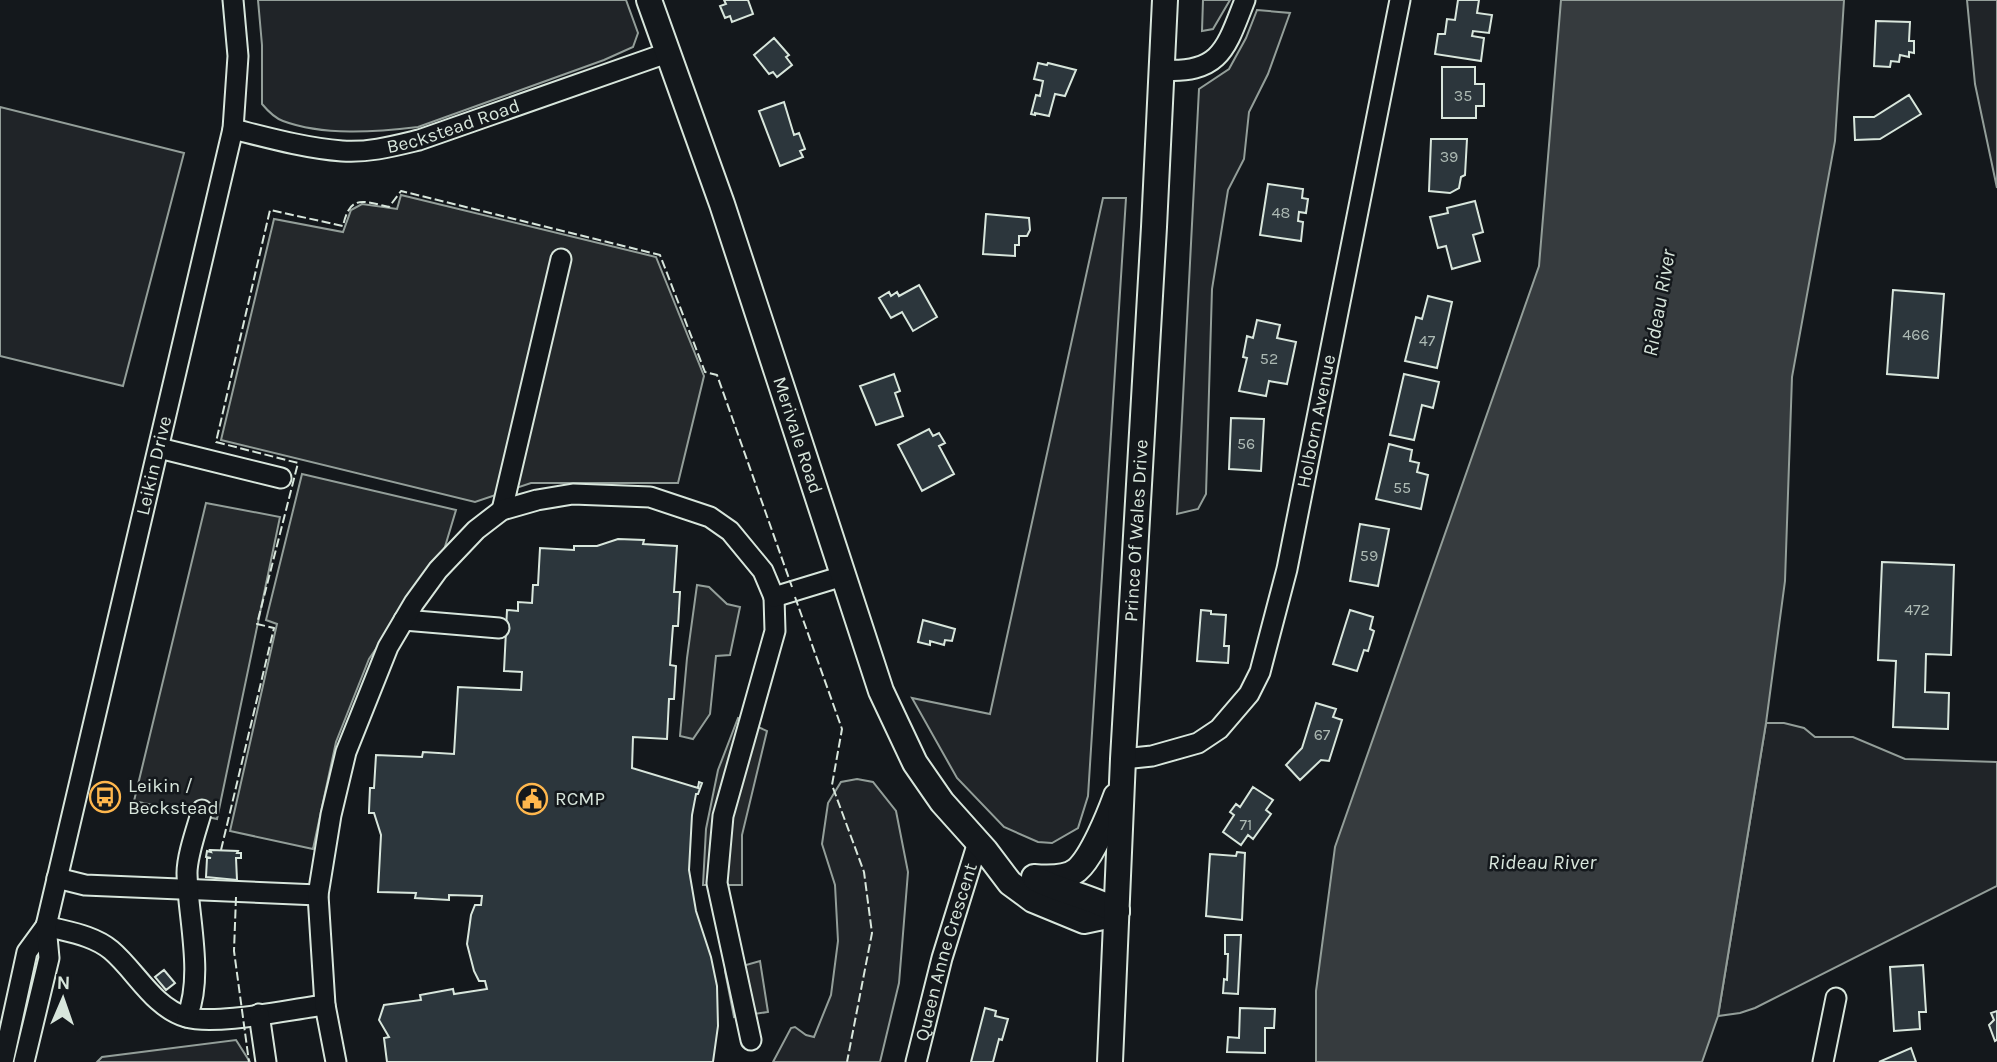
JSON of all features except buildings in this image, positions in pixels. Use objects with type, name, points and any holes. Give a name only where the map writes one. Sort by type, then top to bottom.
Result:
[{"type":"main road","name":"Merivale Road","points":[[649,0],[722,204],[881,691],[915,763],[942,802],[1017,890],[1053,910],[1084,921],[1103,918],[1117,911]]},
{"type":"main road","name":"Prince Of Wales Drive","points":[[1110,1062],[1122,767],[1165,0]]},
{"type":"main road","points":[[1034,877],[1054,878],[1079,868],[1110,811],[1122,767]]},
{"type":"main road","name":"Merivale Road","points":[[981,846],[1059,889],[1098,901],[1117,911]]},
{"type":"street","name":"Leikin Drive","points":[[24,1062],[49,958],[46,926],[233,129],[238,56],[233,0]]},
{"type":"street","points":[[1162,70],[1184,71],[1199,68],[1211,61],[1228,43],[1245,0]]},
{"type":"street","name":"Holborn Avenue","points":[[1122,767],[1198,743],[1219,729],[1249,694],[1260,672],[1287,569],[1400,0]]},
{"type":"street","name":"Beckstead Road","points":[[233,129],[343,151],[389,147],[419,140],[667,53]]},
{"type":"street","points":[[502,510],[561,259]]},
{"type":"street","points":[[159,448],[281,478]]},
{"type":"street","points":[[336,1062],[325,1005],[318,895],[331,815],[346,752],[388,646],[438,570],[476,530],[502,510],[573,494],[650,497],[710,517],[730,531],[759,565],[774,597],[775,631],[723,816],[717,883],[751,1040]]},
{"type":"street","points":[[774,597],[843,576]]},
{"type":"street","points":[[404,620],[499,628]]},
{"type":"street","points":[[187,1017],[194,994],[187,871],[202,810]]},
{"type":"street","name":"Queen Anne Crescent","points":[[916,1062],[942,958],[981,846]]},
{"type":"street","points":[[57,878],[85,885],[318,895]]},
{"type":"street","name":"Leikin Drive","points":[[3,1062],[27,952],[46,926]]},
{"type":"street","points":[[46,926],[97,940],[122,960],[163,1005],[187,1017],[215,1020],[325,1005]]},
{"type":"street","points":[[1823,1062],[1836,998]]},
{"type":"street","points":[[259,1014],[266,1062]]},
{"type":"shaded area","points":[[258,0],[626,0],[638,33],[633,47],[604,60],[418,127],[332,131],[283,121],[262,104],[262,45]]},
{"type":"shaded area","points":[[1203,0],[1230,0],[1213,29],[1202,31]]},
{"type":"shaded area","points":[[1967,0],[1997,0],[1997,188],[1975,84]]},
{"type":"shaded area","points":[[1257,10],[1290,13],[1268,74],[1249,112],[1244,159],[1228,190],[1212,289],[1206,494],[1198,509],[1177,514],[1199,89],[1229,69]]},
{"type":"shaded area","points":[[0,107],[184,153],[123,386],[0,356]]},
{"type":"shaded area","points":[[401,195],[656,257],[704,376],[678,483],[531,483],[475,502],[221,440],[274,219],[343,232],[351,210],[362,204],[397,209]]},
{"type":"shaded area","points":[[1103,198],[1126,198],[1088,796],[1078,828],[1052,843],[1038,842],[1004,827],[957,778],[912,698],[990,714]]},
{"type":"shaded area","points":[[302,474],[456,510],[444,550],[369,659],[336,742],[313,849],[230,831],[277,624],[266,620]]},
{"type":"shaded area","points":[[206,503],[280,517],[217,819],[134,801]]},
{"type":"shaded area","points":[[697,585],[709,587],[727,604],[740,607],[730,655],[716,656],[710,714],[693,739],[680,736]]},
{"type":"shaded area","points":[[738,718],[767,731],[742,835],[742,885],[703,885],[706,829],[718,770]]},
{"type":"shaded area","points":[[1766,723],[1784,723],[1804,728],[1815,737],[1853,737],[1905,759],[1997,762],[1997,886],[1755,1008],[1718,1016]]},
{"type":"shaded area","points":[[857,779],[873,782],[896,811],[908,872],[899,983],[880,1062],[773,1062],[791,1028],[795,1027],[814,1037],[831,995],[838,941],[835,885],[822,844],[828,803],[841,782]]},
{"type":"shaded area","points":[[760,961],[768,1012],[734,1017],[725,971]]},
{"type":"shaded area","points":[[236,1040],[250,1062],[97,1062],[102,1057]]},
{"type":"water","name":"Rideau River","points":[[1561,0],[1844,0],[1835,141],[1792,377],[1785,581],[1766,723],[1718,1016],[1702,1062],[1316,1062],[1316,991],[1335,847],[1539,266]]},
{"type":"fence","points":[[221,850],[274,628],[257,624],[298,463],[216,442],[270,210],[343,226],[349,209],[354,204],[365,202],[389,207],[401,191],[660,255],[705,372],[717,375],[792,587]]},
{"type":"fence","points":[[795,597],[842,729],[832,785],[864,872],[872,933],[847,1062]]},
{"type":"fence","points":[[236,897],[234,951],[249,1062]]},
{"type":"place","name":"Leikin / Beckstead","points":[[105,797]]},
{"type":"place","name":"RCMP","points":[[532,799]]}]
